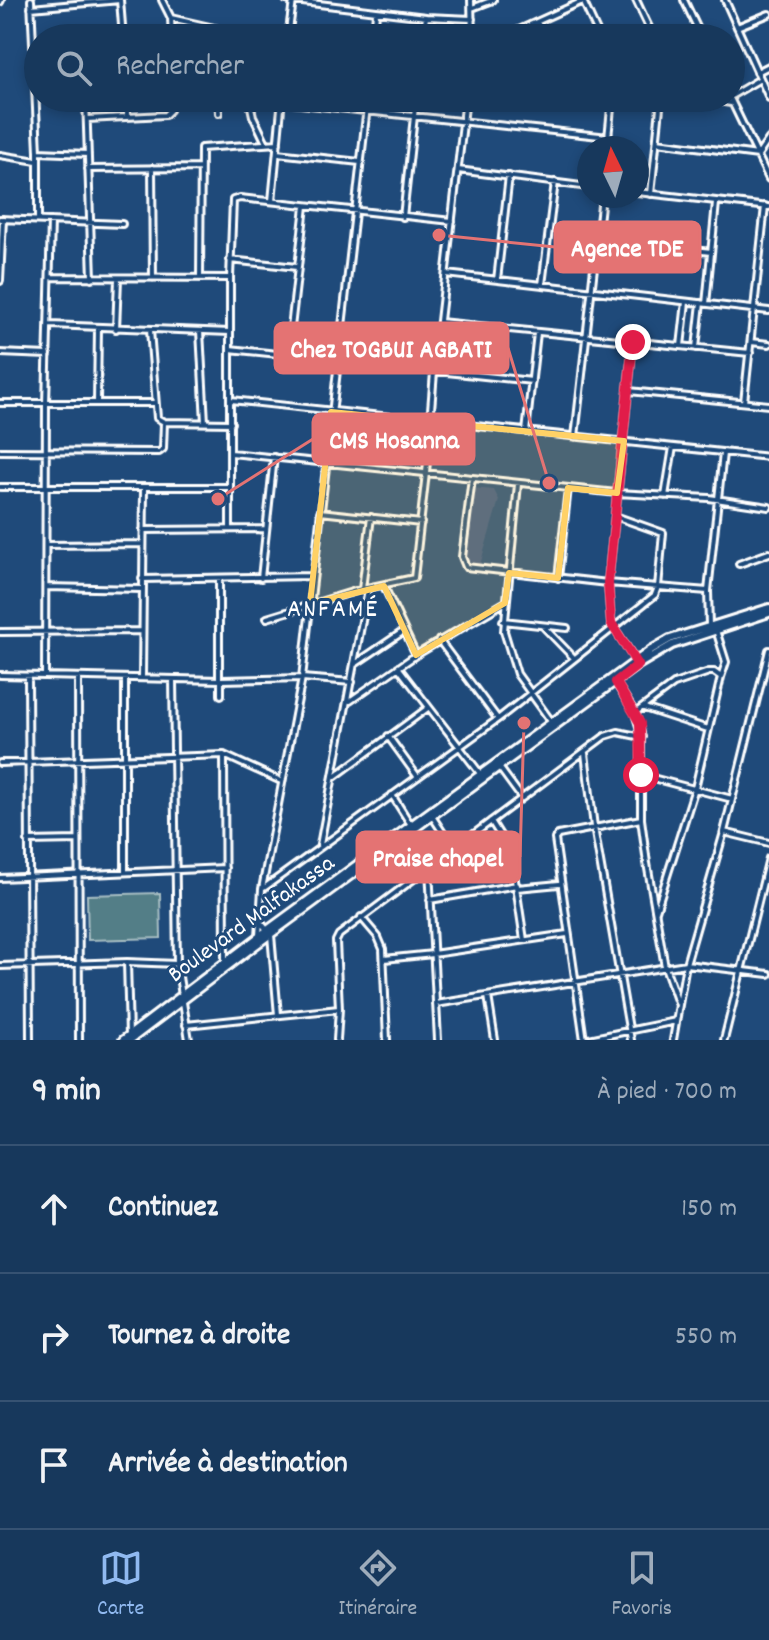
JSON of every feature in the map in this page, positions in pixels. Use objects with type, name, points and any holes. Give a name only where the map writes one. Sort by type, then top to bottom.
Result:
[{"type":"main road","name":"Boulevard Malfakassa","points":[[128,1039],[411,825],[663,642],[769,610]]},
{"type":"main road","name":"Boulevard Malfakassa","points":[[270,932],[432,816],[482,776],[499,767],[553,724],[616,682],[637,663],[672,645],[769,610]]},
{"type":"street","points":[[31,0],[33,24]]},
{"type":"street","points":[[31,8],[120,0],[122,24]]},
{"type":"street","points":[[162,0],[171,24]]},
{"type":"street","points":[[286,0],[376,12],[472,19]]},
{"type":"street","points":[[338,7],[339,0]]},
{"type":"street","points":[[471,0],[472,24]]},
{"type":"street","points":[[472,8],[493,0]]},
{"type":"street","points":[[532,24],[584,0],[594,24]]},
{"type":"street","points":[[636,0],[647,24]]},
{"type":"street","points":[[684,0],[695,24]]},
{"type":"street","points":[[725,0],[736,24]]},
{"type":"street","points":[[290,24],[293,1]]},
{"type":"street","points":[[375,24],[376,12]]},
{"type":"street","points":[[744,24],[769,14]]},
{"type":"street","points":[[425,24],[426,17]]},
{"type":"street","points":[[171,18],[197,24]]},
{"type":"street","points":[[745,45],[769,98]]},
{"type":"street","points":[[757,72],[769,66]]},
{"type":"street","points":[[745,89],[760,79]]},
{"type":"street","points":[[37,112],[38,220]]},
{"type":"street","points":[[87,112],[92,278]]},
{"type":"street","points":[[87,119],[165,115],[168,112]]},
{"type":"street","points":[[252,112],[266,143]]},
{"type":"street","points":[[272,201],[281,112]]},
{"type":"street","points":[[258,941],[262,889],[302,678],[366,112],[599,136]]},
{"type":"street","points":[[403,217],[414,112]]},
{"type":"street","points":[[267,618],[414,578],[464,112]]},
{"type":"street","points":[[609,136],[611,112]]},
{"type":"street","points":[[660,112],[651,194],[767,206],[744,402]]},
{"type":"street","points":[[737,112],[769,179]]},
{"type":"street","points":[[758,155],[769,139]]},
{"type":"street","points":[[657,142],[758,155]]},
{"type":"street","points":[[200,278],[202,147],[278,143]]},
{"type":"street","points":[[38,152],[88,154]]},
{"type":"street","points":[[277,153],[360,162]]},
{"type":"street","points":[[0,155],[38,161]]},
{"type":"street","points":[[152,168],[153,279]]},
{"type":"street","points":[[88,169],[201,168]]},
{"type":"street","points":[[458,170],[577,185]]},
{"type":"street","points":[[497,280],[509,176]]},
{"type":"street","points":[[542,285],[555,182]]},
{"type":"street","points":[[230,528],[230,260],[233,200],[272,201],[452,221]]},
{"type":"street","points":[[696,348],[716,202]]},
{"type":"street","points":[[288,354],[305,206]]},
{"type":"street","points":[[575,437],[601,208]]},
{"type":"street","points":[[0,281],[1,219],[122,224]]},
{"type":"street","points":[[45,676],[46,404],[51,221]]},
{"type":"street","points":[[597,239],[711,252]]},
{"type":"street","points":[[230,260],[297,267]]},
{"type":"street","points":[[446,274],[769,311]]},
{"type":"street","points":[[51,277],[230,278]]},
{"type":"street","points":[[116,329],[118,279]]},
{"type":"street","points":[[681,346],[686,302]]},
{"type":"street","points":[[440,322],[750,353]]},
{"type":"street","points":[[50,325],[230,332]]},
{"type":"street","points":[[97,403],[98,328]]},
{"type":"street","points":[[150,330],[157,418],[164,422],[231,423]]},
{"type":"street","points":[[200,331],[205,422]]},
{"type":"street","points":[[526,432],[537,333]]},
{"type":"street","points":[[633,342],[608,583],[609,618],[637,663]]},
{"type":"street","points":[[751,342],[769,344]]},
{"type":"street","points":[[230,349],[532,381]]},
{"type":"street","points":[[0,353],[48,355]]},
{"type":"street","points":[[629,391],[769,405]]},
{"type":"street","points":[[231,400],[769,457]]},
{"type":"street","points":[[0,403],[154,403]]},
{"type":"street","points":[[0,451],[161,452],[164,422]]},
{"type":"street","points":[[665,497],[673,447]]},
{"type":"street","points":[[230,453],[617,493],[709,498],[769,507]]},
{"type":"street","points":[[709,626],[708,591],[723,453]]},
{"type":"street","points":[[261,578],[274,457]]},
{"type":"street","points":[[472,478],[466,567],[708,591]]},
{"type":"street","points":[[518,483],[503,621],[512,664],[553,724]]},
{"type":"street","points":[[0,487],[229,487]]},
{"type":"street","points":[[142,678],[144,487]]},
{"type":"street","points":[[558,578],[568,488]]},
{"type":"street","points":[[320,512],[421,523]]},
{"type":"street","points":[[262,889],[498,719],[652,597],[658,587],[663,533],[615,516]]},
{"type":"street","points":[[319,848],[355,664],[371,517]]},
{"type":"street","points":[[143,530],[266,529]]},
{"type":"street","points":[[46,545],[143,544]]},
{"type":"street","points":[[739,564],[769,553]]},
{"type":"street","points":[[142,579],[312,576]]},
{"type":"street","points":[[219,579],[221,695]]},
{"type":"street","points":[[384,586],[416,655]]},
{"type":"street","points":[[46,587],[142,589]]},
{"type":"street","points":[[348,703],[439,640],[505,603]]},
{"type":"street","points":[[503,621],[567,628]]},
{"type":"street","points":[[542,625],[574,659]]},
{"type":"street","points":[[656,911],[695,788],[726,662],[716,630]]},
{"type":"street","points":[[0,632],[142,631]]},
{"type":"street","points":[[355,664],[404,631]]},
{"type":"street","points":[[439,640],[498,719]]},
{"type":"street","points":[[673,1040],[686,964],[724,832],[769,650]]},
{"type":"street","points":[[398,667],[482,776]]},
{"type":"street","points":[[635,713],[674,684],[700,674],[714,672],[721,677]]},
{"type":"street","points":[[0,675],[220,680],[302,678],[352,682]]},
{"type":"street","points":[[28,676],[30,1040]]},
{"type":"street","points":[[78,677],[79,1040]]},
{"type":"street","points":[[125,677],[125,872]]},
{"type":"street","points":[[173,679],[177,964],[189,1040]]},
{"type":"street","points":[[616,682],[635,713],[642,737],[641,819],[665,967],[678,1005]]},
{"type":"street","points":[[333,778],[428,708]]},
{"type":"street","points":[[644,708],[708,729]]},
{"type":"street","points":[[337,1040],[336,941],[339,935],[521,797],[612,733],[642,737]]},
{"type":"street","points":[[388,736],[418,776]]},
{"type":"street","points":[[585,753],[594,827],[631,1040]]},
{"type":"street","points":[[0,763],[224,755],[281,781]]},
{"type":"street","points":[[224,755],[225,966]]},
{"type":"street","points":[[499,767],[521,797]]},
{"type":"street","points":[[641,775],[732,799]]},
{"type":"street","points":[[392,795],[411,825]]},
{"type":"street","points":[[432,816],[453,848]]},
{"type":"street","points":[[641,819],[556,836],[559,884],[584,1040],[676,1021]]},
{"type":"street","points":[[491,821],[510,850],[524,940]]},
{"type":"street","points":[[724,832],[769,843]]},
{"type":"street","points":[[28,841],[78,840]]},
{"type":"street","points":[[724,1040],[769,858]]},
{"type":"street","points":[[0,878],[225,868]]},
{"type":"street","points":[[429,868],[438,1040]]},
{"type":"street","points":[[430,900],[559,884]]},
{"type":"street","points":[[361,917],[378,937],[384,959],[387,1040]]},
{"type":"street","points":[[259,920],[270,932],[278,1015]]},
{"type":"street","points":[[384,959],[567,934]]},
{"type":"street","points":[[0,966],[127,962],[177,964]]},
{"type":"street","points":[[127,962],[128,1039]]},
{"type":"street","points":[[436,1004],[686,964],[769,974]]},
{"type":"street","points":[[488,996],[495,1040]]},
{"type":"street","points":[[186,1025],[339,1009]]},
{"type":"highlighted area","points":[[331,412],[624,441],[617,493],[568,488],[558,578],[509,573],[505,603],[416,655],[384,586],[310,604]]},
{"type":"shaded area","points":[[473,488],[494,490],[499,500],[480,565],[465,561]]},
{"type":"green space","points":[[160,893],[161,938],[88,940],[87,895]]},
{"type":"place","name":"Agence TDE","points":[[439,235]]},
{"type":"place","name":"Chez TOGBUI AGBATI","points":[[549,483]]},
{"type":"place","name":"CMS Hosanna","points":[[218,499]]},
{"type":"place","name":"Praise chapel","points":[[524,723]]},
{"type":"district","name":"ANFAMÉ","points":[[333,610]]},
{"type":"route","points":[[633,342],[608,583],[609,618],[638,665],[616,682],[640,723],[641,775]]}]
